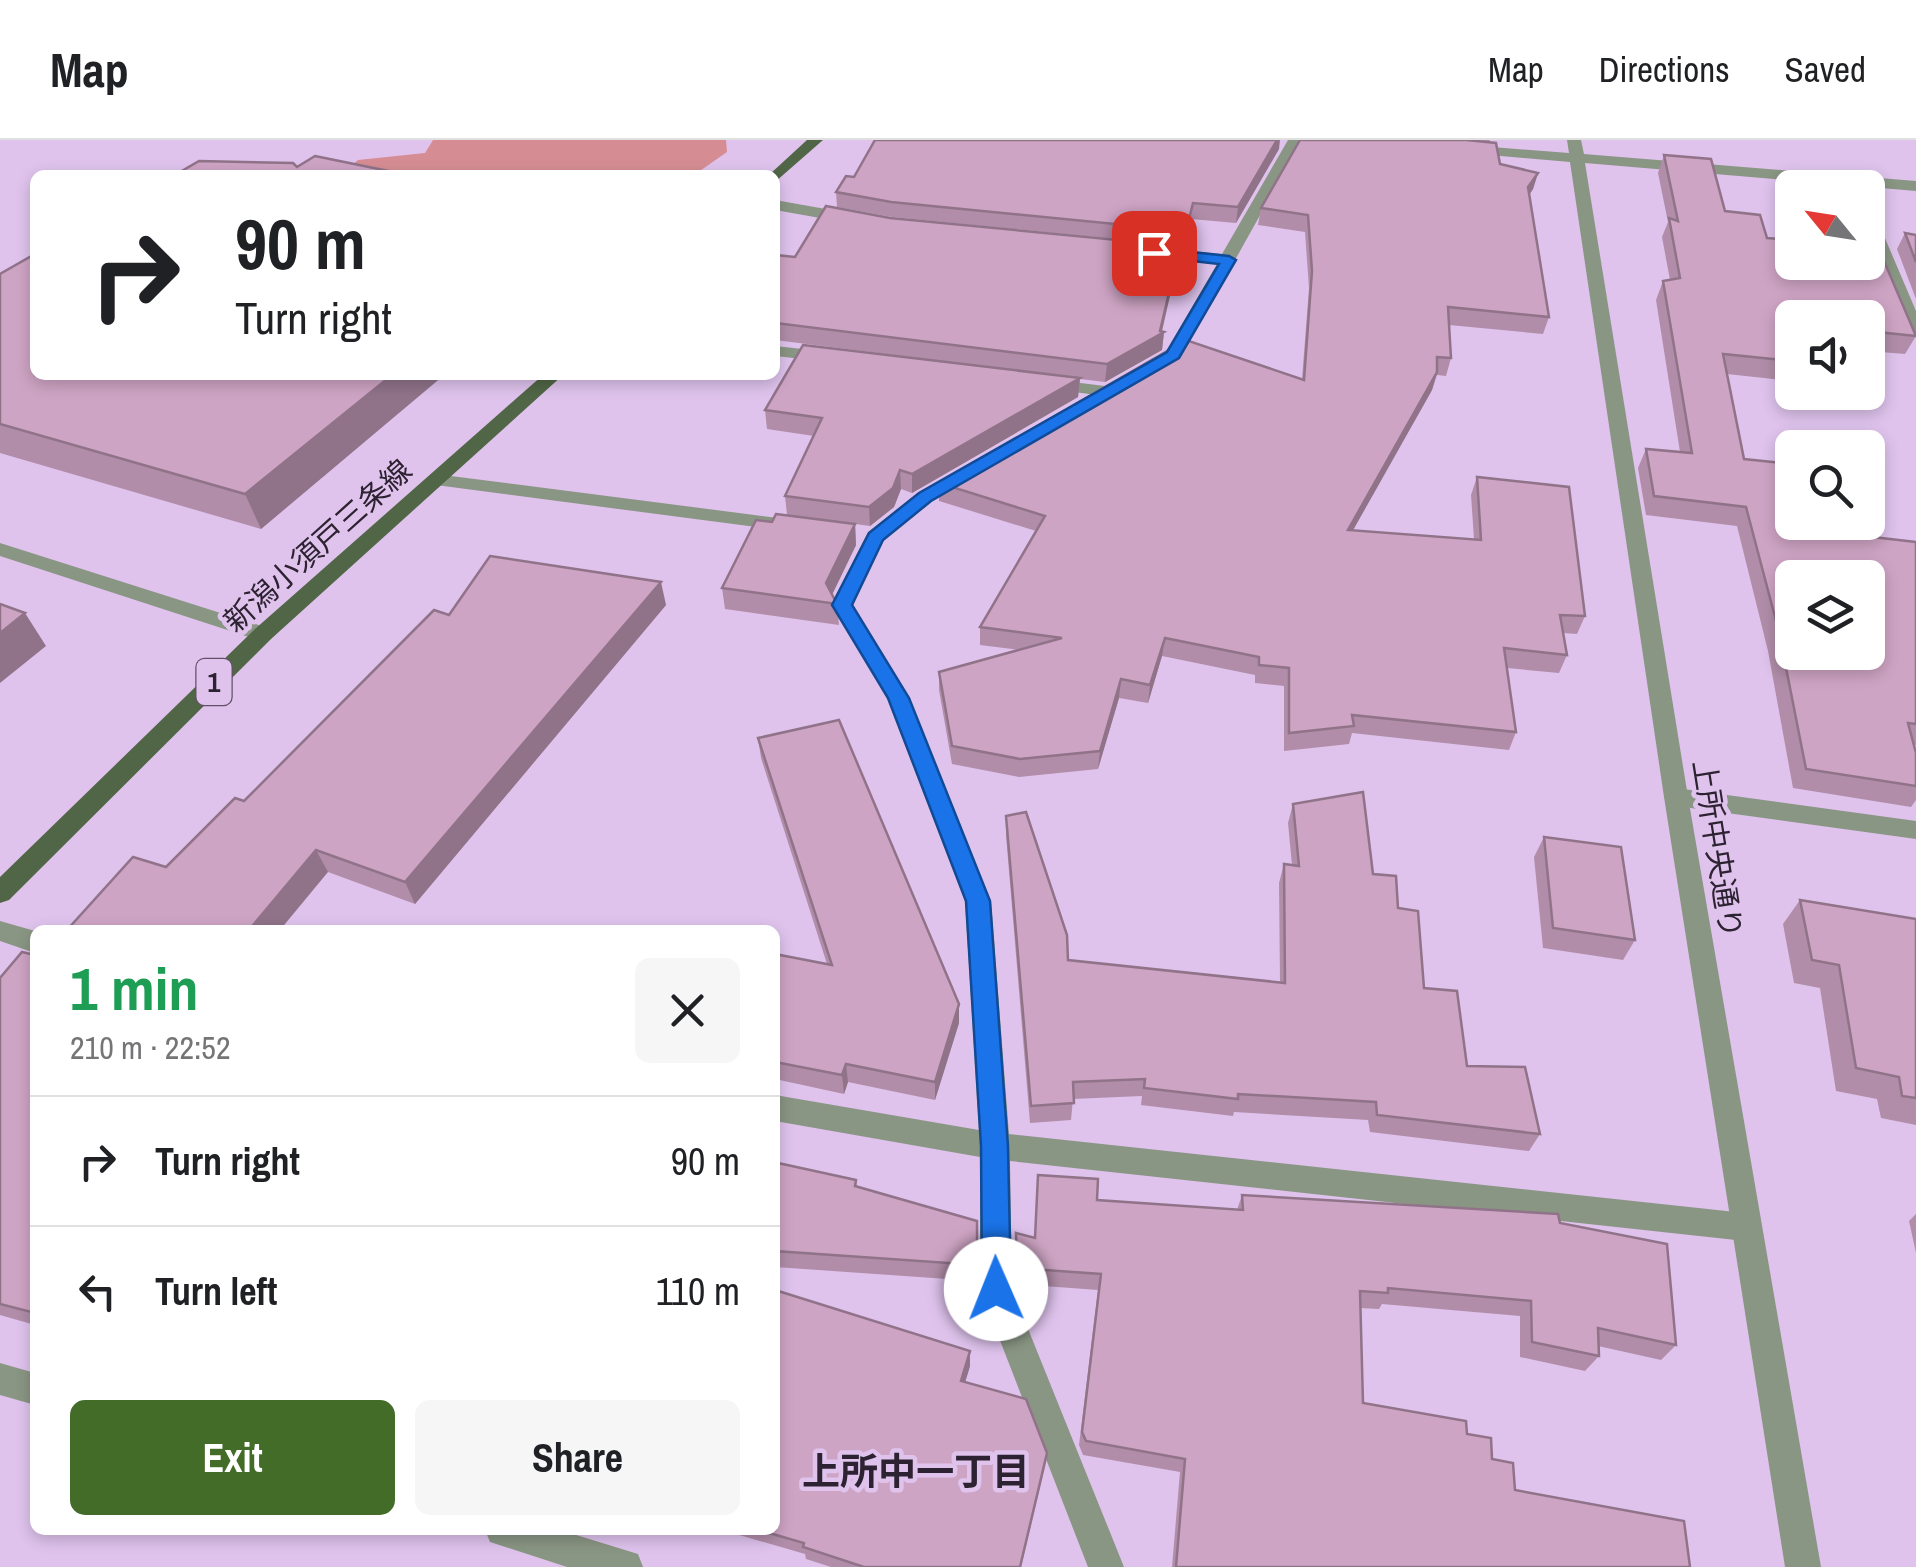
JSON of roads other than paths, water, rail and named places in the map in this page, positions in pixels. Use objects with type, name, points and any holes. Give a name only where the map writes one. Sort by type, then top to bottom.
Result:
[{"type":"main road","points":[[780,172],[816,140]]},
{"type":"main road","name":"新潟小須戸三条線","points":[[0,893],[263,634],[548,380]]},
{"type":"street","points":[[1071,411],[1173,355],[1295,140]]},
{"type":"street","points":[[1440,146],[1576,149],[1775,174]]},
{"type":"street","name":"上所中央通り","points":[[1576,149],[1745,1226],[1806,1566]]},
{"type":"street","points":[[1885,185],[1916,186]]},
{"type":"street","points":[[780,206],[871,223]]},
{"type":"street","points":[[1135,251],[1229,260]]},
{"type":"street","points":[[1885,257],[1916,331]]},
{"type":"street","points":[[780,352],[853,360]]},
{"type":"street","points":[[1028,381],[1122,382]]},
{"type":"street","points":[[986,461],[866,536],[842,605],[898,698],[978,901],[995,1146],[996,1289],[1106,1567]]},
{"type":"street","points":[[436,480],[799,527]]},
{"type":"street","points":[[0,550],[263,634]]},
{"type":"street","points":[[1676,797],[1916,830]]},
{"type":"street","points":[[0,931],[30,940]]},
{"type":"street","points":[[780,1109],[995,1146],[1745,1226]]},
{"type":"street","points":[[0,1378],[30,1387]]},
{"type":"street","points":[[519,1535],[625,1567]]},
{"type":"district","name":"上所中一丁目","points":[[916,1472]]}]
